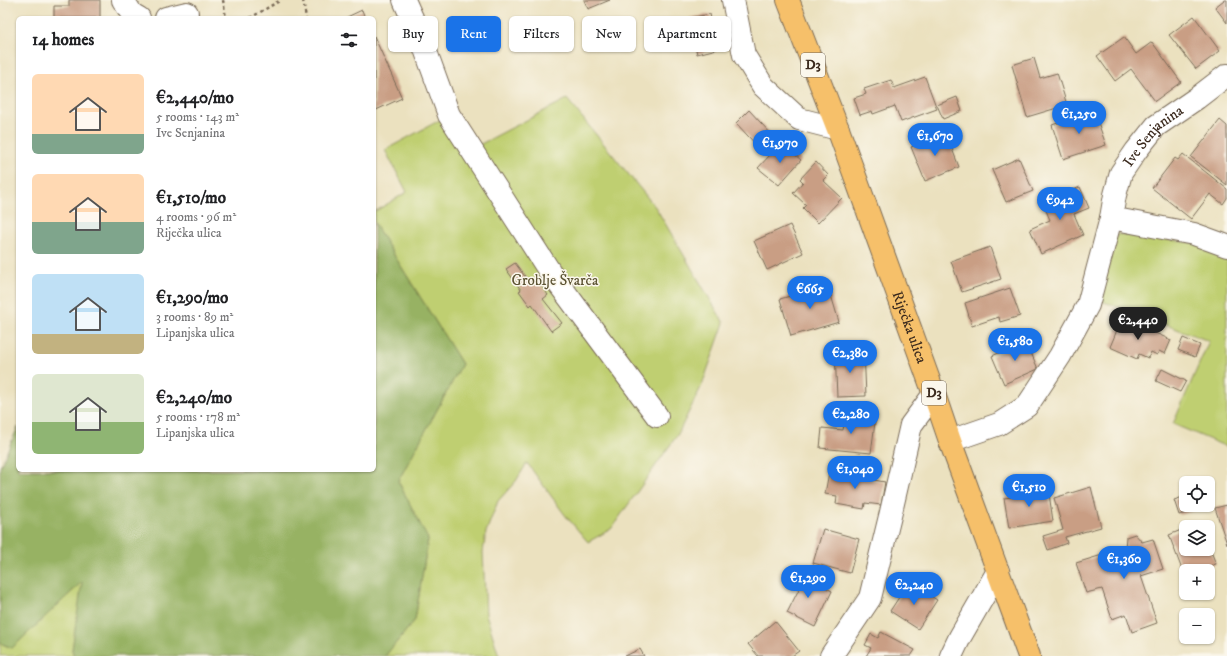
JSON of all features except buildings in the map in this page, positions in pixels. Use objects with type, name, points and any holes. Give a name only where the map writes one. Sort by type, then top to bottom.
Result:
[{"type":"main road","name":"Riječka ulica","points":[[788,0],[838,129],[1029,656]]},
{"type":"street","points":[[123,0],[132,14],[136,16]]},
{"type":"street","points":[[404,0],[421,38],[449,115],[550,272],[657,416]]},
{"type":"street","points":[[734,0],[744,55],[763,86],[798,119],[838,129]]},
{"type":"street","points":[[174,16],[187,13]]},
{"type":"street","name":"Ive Senjanina","points":[[950,441],[999,424],[1027,406],[1060,356],[1088,305],[1111,218],[1121,173],[1136,150],[1156,126],[1227,75]]},
{"type":"street","points":[[1111,218],[1194,234],[1227,246]]},
{"type":"street","points":[[831,656],[870,598],[892,512],[911,425],[934,394]]},
{"type":"street","points":[[951,656],[960,637],[998,571]]},
{"type":"path","points":[[223,0],[226,16]]},
{"type":"path","points":[[253,16],[281,0]]},
{"type":"path","points":[[302,0],[306,16]]},
{"type":"green space","name":"Groblje Švarča","points":[[567,99],[656,208],[724,323],[702,385],[678,434],[611,529],[588,542],[565,515],[527,463],[516,481],[498,501],[486,532],[483,552],[486,614],[499,656],[385,656],[415,620],[428,540],[398,481],[462,364],[376,226],[376,211],[407,192],[385,150],[449,115],[477,146]]},
{"type":"green space","points":[[376,226],[462,364],[398,481],[428,539],[415,620],[385,656],[74,656],[72,650],[82,582],[12,648],[0,643],[0,467],[16,431],[16,472],[376,472]]},
{"type":"green space","points":[[1117,234],[1195,243],[1227,256],[1227,447],[1173,424],[1209,341],[1099,300]]},
{"type":"green space","points":[[83,581],[72,650],[74,656],[0,656],[0,643],[12,648]]}]
